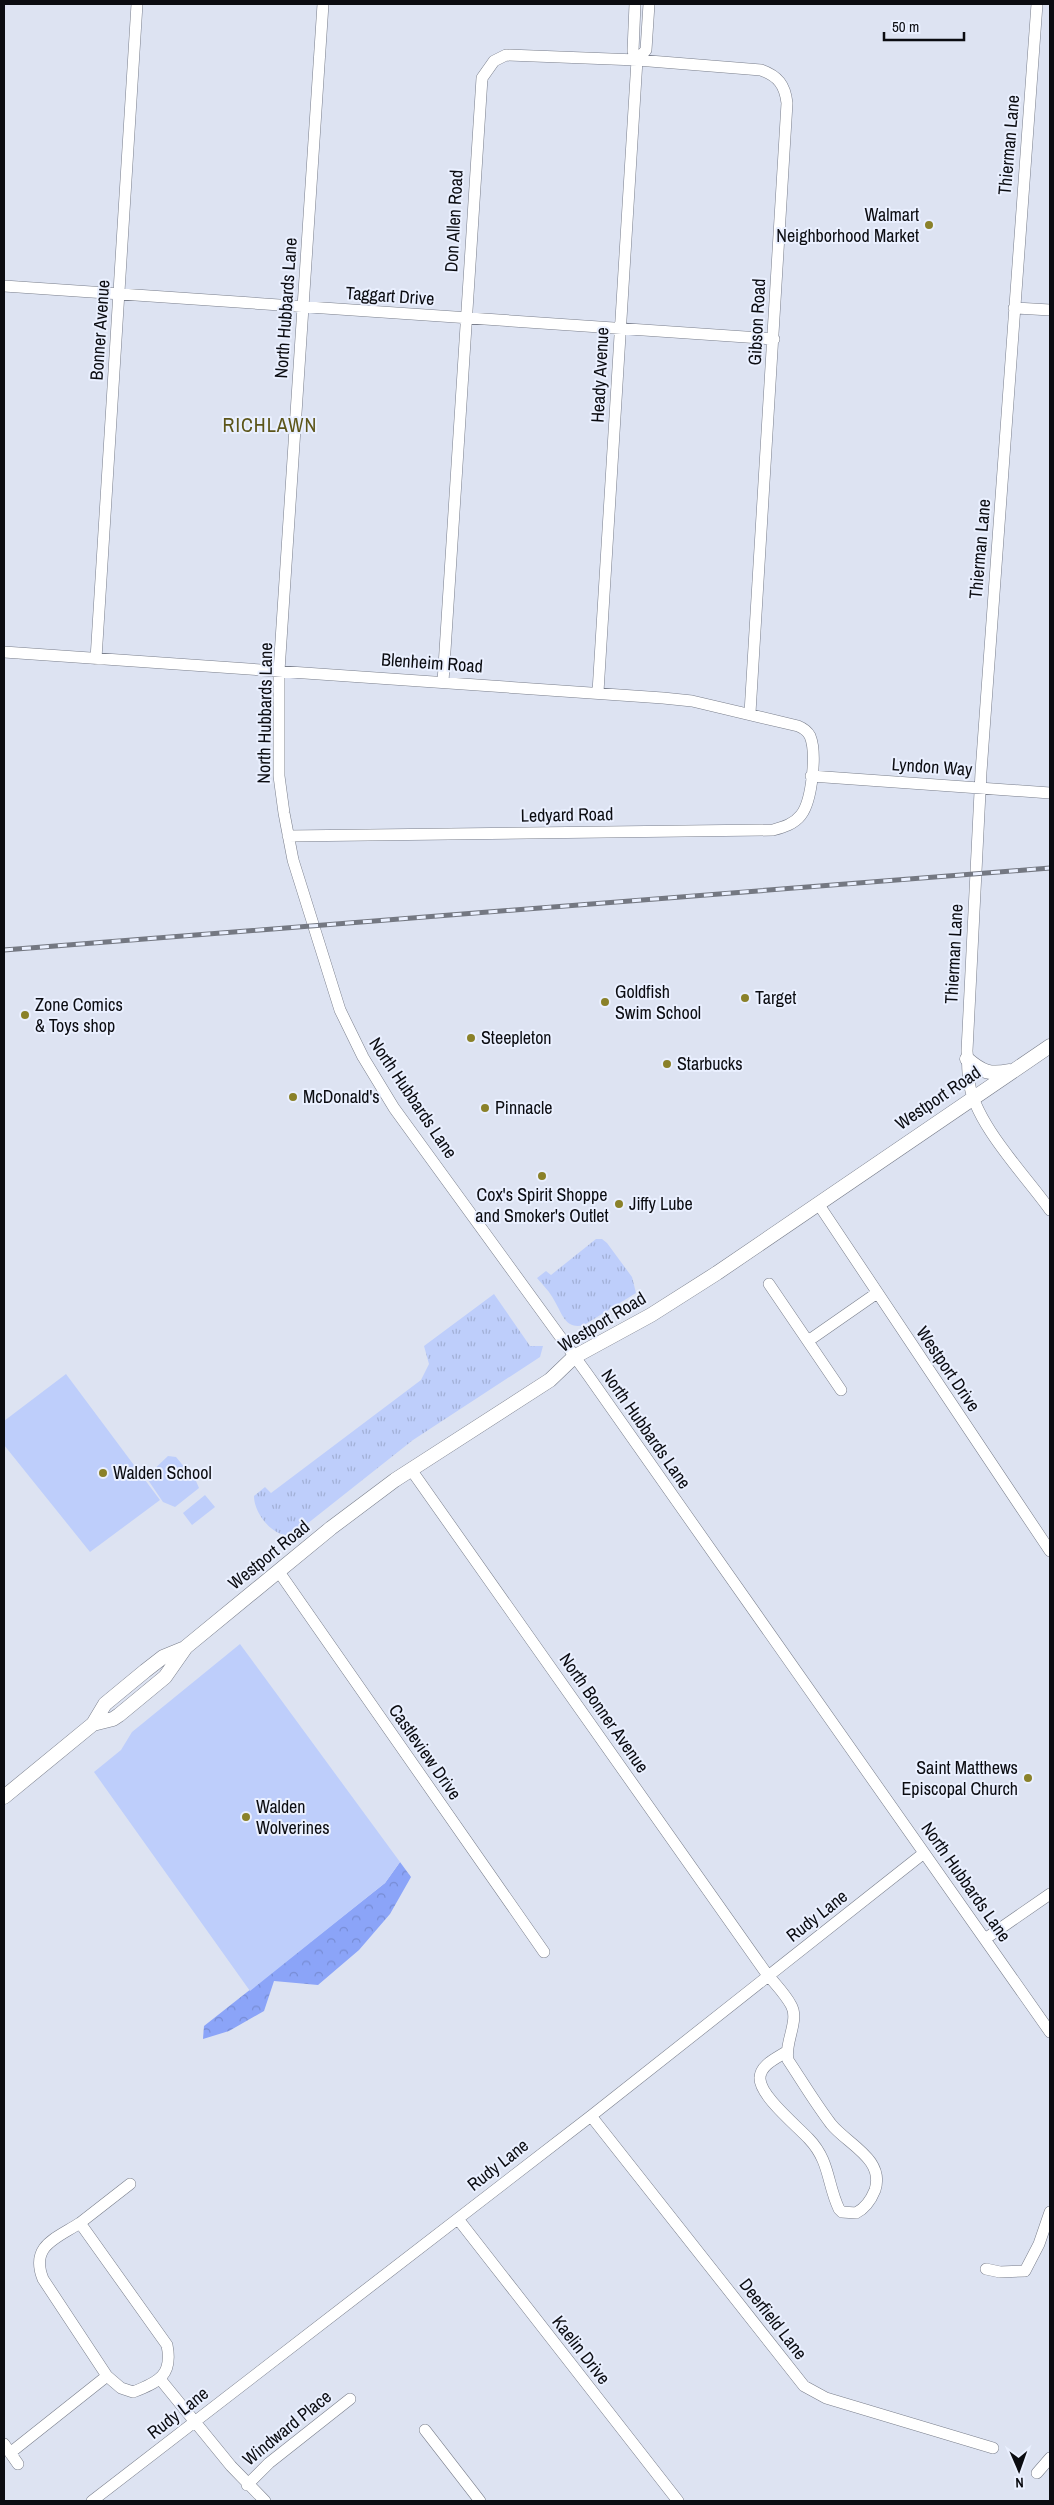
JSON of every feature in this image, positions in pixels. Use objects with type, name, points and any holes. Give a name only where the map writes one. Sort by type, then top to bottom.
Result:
[{"type":"main road","name":"Westport Road","points":[[4,1797],[93,1724],[113,1719],[165,1677],[186,1647],[352,1512],[550,1380],[574,1357],[650,1315],[819,1205],[1050,1046]]},
{"type":"main road","points":[[967,1059],[982,1072],[994,1074],[1013,1071]]},
{"type":"street","name":"Bonner Avenue","points":[[96,659],[138,4]]},
{"type":"street","name":"North Hubbards Lane","points":[[322,4],[279,671],[279,776],[288,836],[305,902],[340,1010],[362,1056],[394,1108],[574,1357],[1050,2032]]},
{"type":"street","name":"Heady Avenue","points":[[598,692],[637,60],[633,51],[635,4]]},
{"type":"street","name":"Heady Avenue","points":[[637,60],[646,50],[649,4]]},
{"type":"street","name":"Thierman Lane","points":[[1037,4],[981,788],[967,1059],[969,1081],[980,1113],[1007,1153],[1050,1210]]},
{"type":"street","name":"Don Allen Road","points":[[444,682],[479,100],[485,72],[494,61],[506,55],[637,60]]},
{"type":"street","name":"Gibson Road","points":[[637,60],[761,70],[771,74],[782,85],[787,103],[750,713]]},
{"type":"street","name":"Taggart Drive","points":[[4,286],[774,339]]},
{"type":"street","points":[[1014,308],[1050,310]]},
{"type":"street","name":"Blenheim Road","points":[[4,652],[598,692],[692,701],[750,713],[798,726],[806,730],[812,741],[812,776]]},
{"type":"street","name":"Lyndon Way","points":[[812,776],[1050,792]]},
{"type":"street","name":"Ledyard Road","points":[[288,836],[774,830],[793,822],[803,812],[809,799],[812,776]]},
{"type":"street","name":"Westport Drive","points":[[819,1205],[1050,1551]]},
{"type":"street","points":[[769,1284],[841,1390]]},
{"type":"street","points":[[808,1341],[877,1293]]},
{"type":"street","name":"North Bonner Avenue","points":[[412,1471],[768,1976],[792,2006],[793,2018],[786,2052]]},
{"type":"street","name":"Castleview Drive","points":[[279,1572],[544,1952]]},
{"type":"street","name":"Rudy Lane","points":[[92,2501],[591,2116],[924,1853]]},
{"type":"street","points":[[985,1939],[1050,1894]]},
{"type":"street","points":[[786,2052],[788,2060],[832,2126],[867,2157],[876,2169],[876,2186],[869,2203],[856,2213],[842,2212],[838,2209],[828,2169],[820,2154],[811,2141],[763,2091],[760,2076],[762,2070],[786,2052]]},
{"type":"street","name":"Deerfield Lane","points":[[591,2116],[804,2386],[826,2398],[994,2448]]},
{"type":"street","points":[[80,2223],[167,2345],[170,2358],[168,2367],[156,2383],[133,2392],[121,2388],[107,2376],[43,2279],[38,2264],[39,2256],[51,2242],[80,2223],[130,2184]]},
{"type":"street","points":[[986,2269],[1000,2272],[1025,2271],[1039,2244],[1050,2212]]},
{"type":"street","name":"Kaelin Drive","points":[[458,2219],[678,2501]]},
{"type":"street","points":[[18,2464],[7,2448],[107,2376]]},
{"type":"street","points":[[160,2379],[247,2485],[265,2501]]},
{"type":"street","name":"Windward Place","points":[[247,2485],[269,2463],[350,2399]]},
{"type":"street","points":[[425,2430],[480,2501]]},
{"type":"street","points":[[1037,2472],[1050,2458]]},
{"type":"green space","points":[[596,1239],[602,1239],[607,1243],[632,1277],[636,1293],[584,1325],[572,1325],[565,1319],[550,1294],[537,1278],[546,1271],[551,1275]]},
{"type":"green space","points":[[494,1294],[530,1346],[543,1346],[540,1357],[413,1440],[293,1535],[279,1533],[266,1524],[257,1510],[254,1496],[265,1487],[271,1493],[421,1380],[429,1364],[424,1346]]},
{"type":"green space","points":[[66,1374],[160,1500],[90,1552],[4,1445],[4,1421]]},
{"type":"green space","points":[[168,1456],[176,1457],[196,1481],[199,1488],[175,1507],[163,1502],[146,1477]]},
{"type":"green space","points":[[205,1495],[215,1507],[192,1525],[183,1513]]},
{"type":"green space","name":"Walden Wolverines","points":[[240,1644],[400,1862],[385,1883],[250,1991],[94,1772],[121,1750],[132,1732]]},
{"type":"green space","points":[[400,1862],[411,1877],[390,1914],[359,1950],[318,1985],[274,1981],[264,2011],[229,2031],[203,2039],[204,2026],[385,1883]]},
{"type":"railway","points":[[4,950],[1050,868]]},
{"type":"place","name":"Walmart Neighborhood Market","points":[[929,225]]},
{"type":"place","name":"Target","points":[[745,998]]},
{"type":"place","name":"Goldfish Swim School","points":[[605,1002]]},
{"type":"place","name":"Zone Comics & Toys shop","points":[[25,1015]]},
{"type":"place","name":"Steepleton","points":[[471,1038]]},
{"type":"place","name":"Starbucks","points":[[667,1064]]},
{"type":"place","name":"McDonald's","points":[[293,1097]]},
{"type":"place","name":"Pinnacle","points":[[485,1108]]},
{"type":"place","name":"Cox's Spirit Shoppe and Smoker's Outlet","points":[[542,1176]]},
{"type":"place","name":"Jiffy Lube","points":[[619,1204]]},
{"type":"place","name":"Walden School","points":[[103,1473]]},
{"type":"place","name":"Saint Matthews Episcopal Church","points":[[1028,1778]]},
{"type":"place","name":"Walden Wolverines","points":[[246,1817]]},
{"type":"district","name":"RICHLAWN","points":[[270,425]]}]
